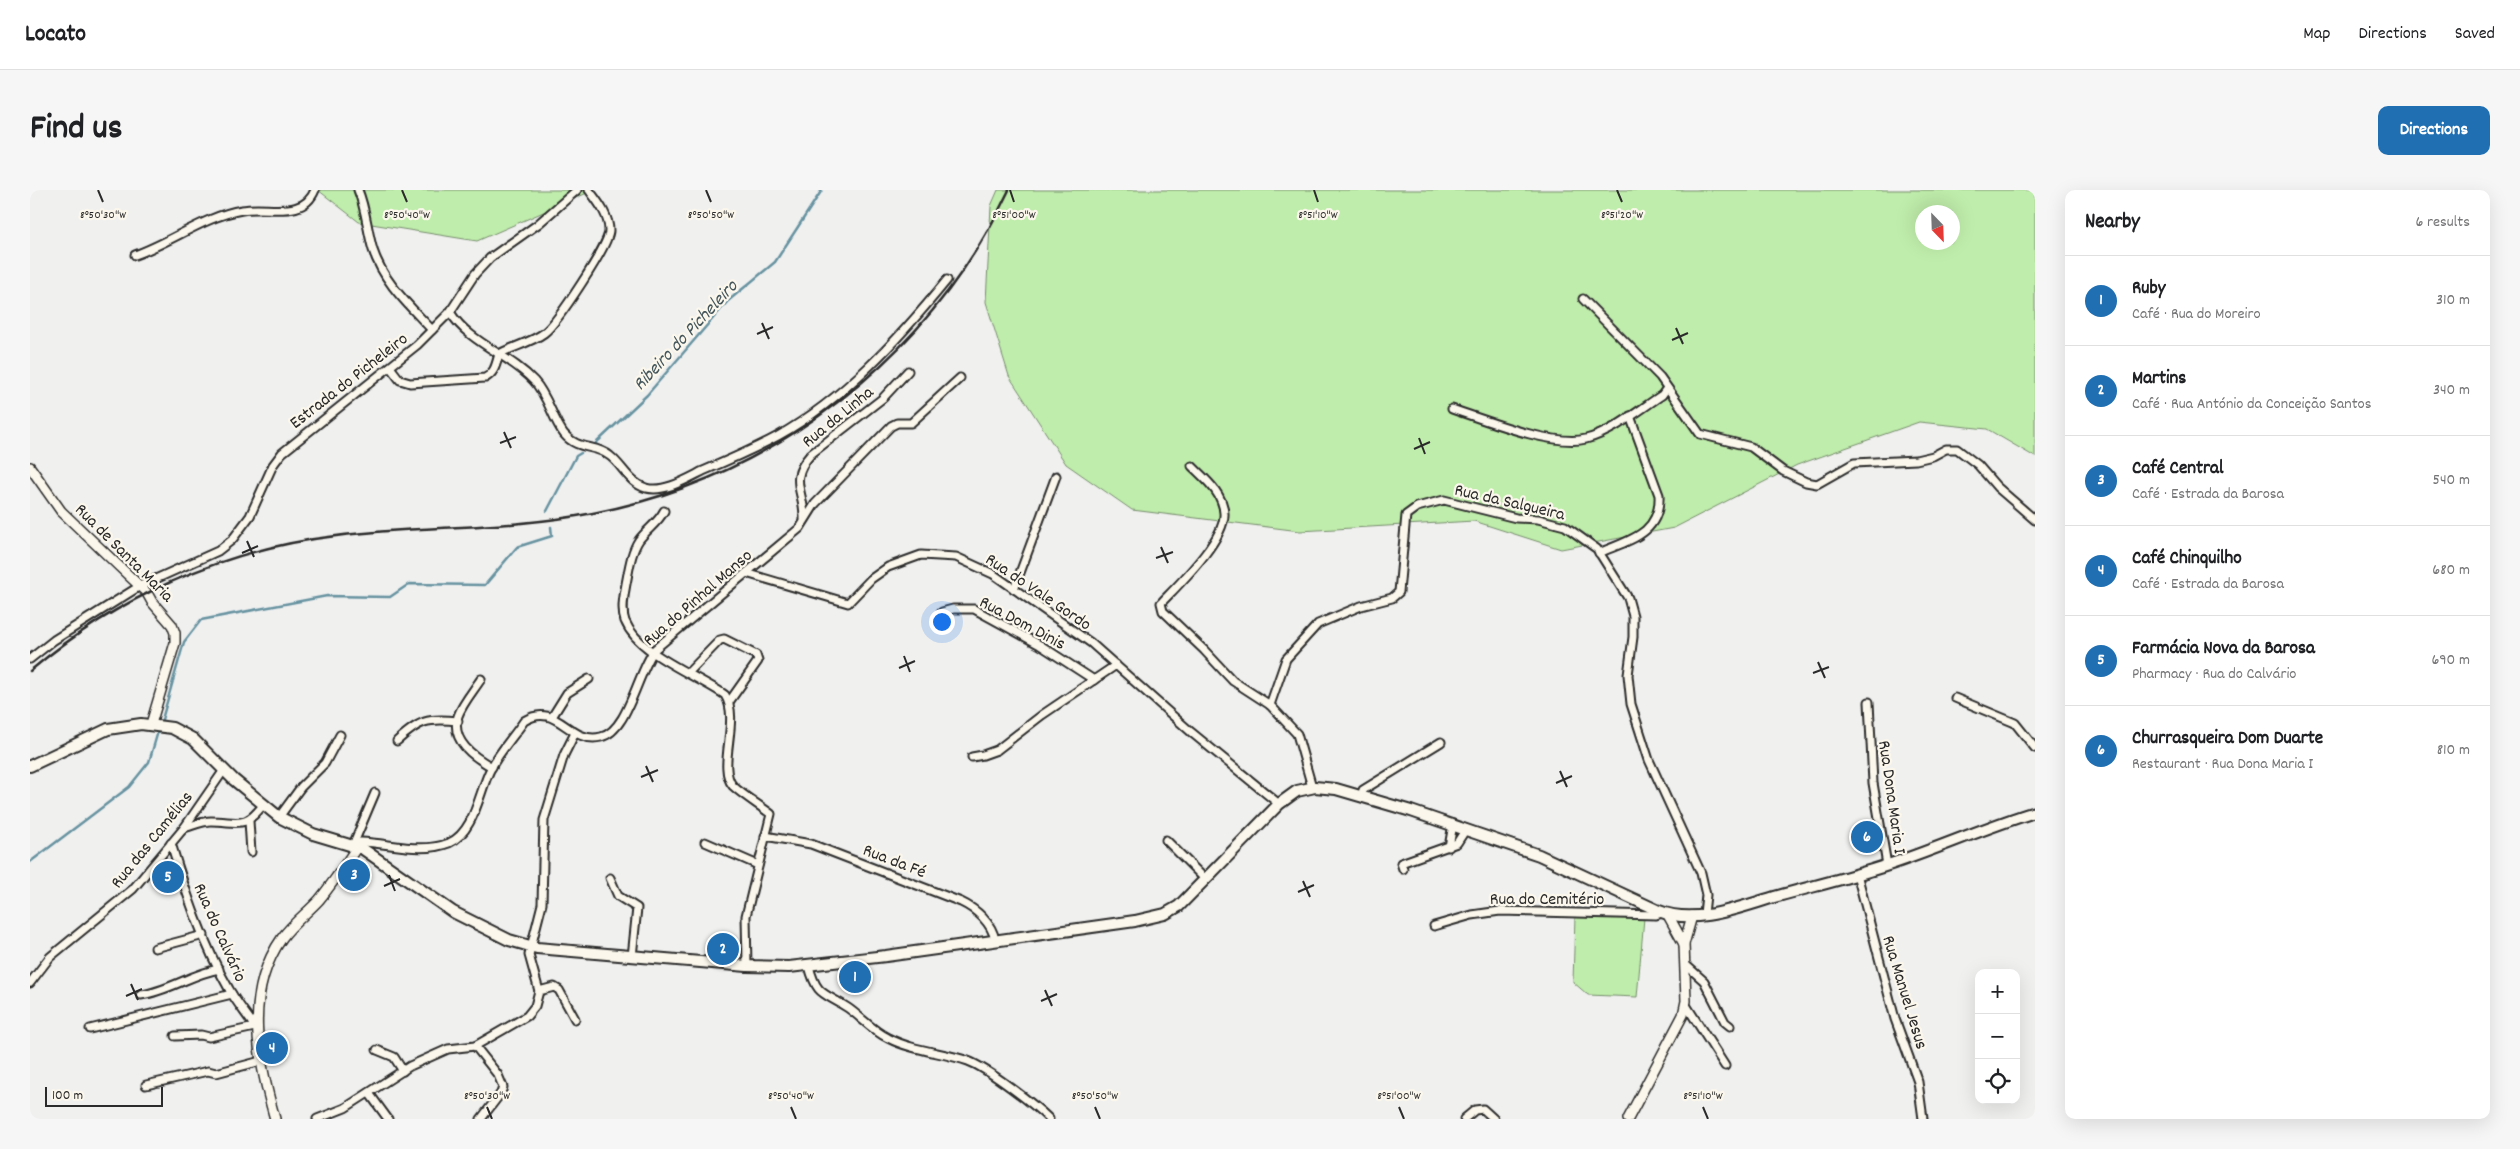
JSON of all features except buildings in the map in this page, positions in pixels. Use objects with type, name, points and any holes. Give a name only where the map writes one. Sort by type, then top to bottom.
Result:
[{"type":"main road","points":[[30,766],[101,731],[131,725],[157,725],[183,732],[278,817],[313,834],[355,846],[453,912],[509,940],[530,946],[632,957],[747,966],[809,966],[1156,916],[1174,909],[1206,880],[1279,804],[1297,791],[1312,788],[1329,788],[1453,824],[1539,855],[1665,914],[1692,916],[1887,865],[2008,820],[2035,812]]},
{"type":"street","points":[[136,255],[162,246],[228,212],[246,209],[294,209],[303,206],[309,201],[315,190]]},
{"type":"street","points":[[358,190],[373,250],[385,275],[391,285],[432,330]]},
{"type":"street","name":"Estrada do Picheleiro","points":[[30,659],[54,640],[140,586],[218,551],[232,540],[250,516],[273,466],[282,453],[390,367],[432,330],[450,312],[475,274],[490,258],[538,224],[577,190]]},
{"type":"street","points":[[390,367],[400,380],[410,383],[485,378],[494,369],[499,354],[544,333],[574,298],[581,282],[607,243],[608,224],[602,208],[589,190]]},
{"type":"street","points":[[450,312],[470,335],[525,372],[536,383],[563,433],[573,443],[610,455],[640,486],[656,490],[677,483],[749,451],[805,418],[888,350],[947,280]]},
{"type":"street","points":[[1583,299],[1660,377],[1700,434],[1751,446],[1783,471],[1806,482],[1817,484],[1854,463],[1916,460],[1933,456],[1946,449],[1957,449],[1978,465],[1997,487],[2035,520]]},
{"type":"street","name":"Rua da Linha","points":[[804,519],[804,511],[798,492],[798,475],[802,464],[811,454],[883,398],[908,371]]},
{"type":"street","name":"Rua do Pinhal Manso","points":[[552,717],[575,733],[599,738],[616,730],[625,714],[645,663],[652,653],[800,528],[804,519],[826,493],[891,426],[897,423],[911,423],[960,378]]},
{"type":"street","points":[[1452,409],[1486,421],[1545,437],[1569,441],[1585,439],[1602,433],[1662,395],[1667,388]]},
{"type":"street","points":[[1600,553],[1645,532],[1657,517],[1660,507],[1659,495],[1630,416]]},
{"type":"street","points":[[1192,466],[1216,490],[1224,513],[1218,535],[1200,562],[1161,603],[1163,611],[1233,681],[1270,705],[1297,734],[1312,788]]},
{"type":"street","name":"Rua de Santa Maria","points":[[30,467],[61,511],[140,586],[172,625],[175,633],[173,653],[157,725]]},
{"type":"street","points":[[1014,589],[1056,476]]},
{"type":"street","name":"Rua da Salgueira","points":[[1270,705],[1286,659],[1318,624],[1361,606],[1392,598],[1399,592],[1406,515],[1417,508],[1444,500],[1516,518],[1538,519],[1565,526],[1600,553],[1628,598],[1633,616],[1633,637],[1628,675],[1631,704],[1649,760],[1700,873],[1706,895],[1704,914]]},
{"type":"street","points":[[664,511],[638,544],[625,590],[623,611],[625,621],[630,629],[652,653],[725,695],[729,702],[732,720],[727,771],[732,785],[771,814],[746,916],[747,966]]},
{"type":"street","name":"Rua do Vale Gordo","points":[[746,573],[848,603],[871,579],[888,567],[921,555],[956,557],[993,574],[1091,644],[1191,732],[1279,804]]},
{"type":"street","name":"Rua Dom Dinis","points":[[937,620],[942,612],[953,609],[974,609],[1040,645],[1094,680]]},
{"type":"street","points":[[688,673],[720,640],[724,639],[756,655],[758,661],[729,702]]},
{"type":"street","points":[[972,756],[984,755],[997,750],[1116,665]]},
{"type":"street","points":[[481,679],[458,716],[460,738],[468,752],[492,767]]},
{"type":"street","points":[[355,846],[362,842],[398,848],[438,845],[457,838],[470,820],[492,767],[524,721],[538,714],[552,717],[567,693],[589,679]]},
{"type":"street","points":[[1955,698],[2015,723],[2035,748]]},
{"type":"street","name":"Rua Dona Maria I","points":[[1869,702],[1873,783],[1887,865]]},
{"type":"street","points":[[397,741],[420,722],[427,719],[458,721]]},
{"type":"street","points":[[317,1119],[345,1108],[403,1071],[448,1049],[475,1046],[526,1016],[535,1006],[539,991],[529,955],[542,904],[544,820],[564,755],[575,733]]},
{"type":"street","points":[[278,817],[301,787],[325,763],[340,735]]},
{"type":"street","points":[[1361,797],[1364,790],[1441,742]]},
{"type":"street","name":"Rua das Camélias","points":[[30,983],[50,957],[119,902],[184,828],[224,770]]},
{"type":"street","points":[[276,1119],[261,1061],[256,1027],[262,985],[272,955],[284,936],[331,885],[355,846],[375,793]]},
{"type":"street","points":[[184,828],[210,821],[231,823],[249,821],[263,805]]},
{"type":"street","points":[[249,821],[251,852]]},
{"type":"street","points":[[1449,847],[1453,824]]},
{"type":"street","points":[[1403,869],[1401,863],[1449,847],[1463,837],[1466,829]]},
{"type":"street","name":"Rua da Fé","points":[[766,836],[811,844],[961,902],[973,908],[982,918],[990,927],[995,940]]},
{"type":"street","points":[[1166,840],[1206,880]]},
{"type":"street","points":[[705,842],[758,864]]},
{"type":"street","name":"Rua do Calvário","points":[[171,843],[182,879],[219,969],[232,994],[256,1027]]},
{"type":"street","name":"Rua Manuel Jesus","points":[[1857,874],[1890,1001],[1918,1082],[1923,1119]]},
{"type":"street","points":[[610,878],[618,896],[637,908],[632,957]]},
{"type":"street","name":"Rua do Cemitério","points":[[1434,926],[1472,915],[1500,911],[1665,914]]},
{"type":"street","points":[[1665,914],[1684,944]]},
{"type":"street","points":[[1630,1118],[1678,1028],[1686,1005],[1684,944],[1692,916]]},
{"type":"street","points":[[155,948],[204,935]]},
{"type":"street","points":[[1686,964],[1704,981],[1725,1022],[1730,1026]]},
{"type":"street","points":[[809,966],[814,983],[822,993],[856,1014],[887,1038],[929,1053],[970,1061],[1018,1093],[1049,1119]]},
{"type":"street","points":[[140,995],[162,991],[198,974],[219,969]]},
{"type":"street","points":[[539,991],[554,987],[559,990],[575,1019]]},
{"type":"street","points":[[90,1029],[232,994]]},
{"type":"street","points":[[1686,1005],[1726,1066]]},
{"type":"street","points":[[175,1036],[201,1034],[210,1038],[256,1027]]},
{"type":"street","points":[[475,1046],[498,1075],[503,1087],[501,1093],[481,1119]]},
{"type":"street","points":[[376,1050],[394,1057],[403,1071]]},
{"type":"street","points":[[146,1085],[208,1071],[216,1073],[261,1061]]},
{"type":"street","points":[[369,1093],[388,1119]]},
{"type":"street","points":[[1464,1119],[1475,1110],[1483,1109],[1494,1119]]},
{"type":"green space","points":[[318,190],[594,190],[477,241],[359,222]]},
{"type":"green space","points":[[998,190],[2035,190],[2035,457],[1987,429],[1919,422],[1797,465],[1674,528],[1561,549],[1474,521],[1300,531],[1132,510],[1066,464],[1009,376],[986,302],[991,206]]},
{"type":"green space","points":[[1575,916],[1644,918],[1637,997],[1588,995],[1573,982]]},
{"type":"waterway","name":"Ribeiro do Picheleiro","points":[[596,443],[647,395],[728,301],[775,262],[822,190]]},
{"type":"waterway","points":[[547,511],[576,456],[581,453]]},
{"type":"waterway","name":"Ribeiro do Picheleiro","points":[[161,723],[184,642],[201,620],[327,596],[390,597],[409,584],[485,585],[517,547],[552,536],[551,527]]},
{"type":"waterway","name":"Ribeiro do Picheleiro","points":[[30,862],[129,787],[149,762],[159,728]]},
{"type":"railway","points":[[30,671],[98,621],[135,600],[173,581],[212,565],[253,552],[336,536],[400,530],[497,525],[593,513],[660,496],[724,471],[784,439],[840,401],[891,356],[936,306],[976,250],[1009,190]]},
{"type":"place","name":"Churrasqueira Dom Duarte","points":[[1867,837]]},
{"type":"place","name":"Café Central","points":[[354,875]]},
{"type":"place","name":"Farmácia Nova da Barosa","points":[[168,877]]},
{"type":"place","name":"Martins","points":[[723,949]]},
{"type":"place","name":"Ruby","points":[[855,977]]},
{"type":"place","name":"Café Chinquilho","points":[[272,1048]]}]
